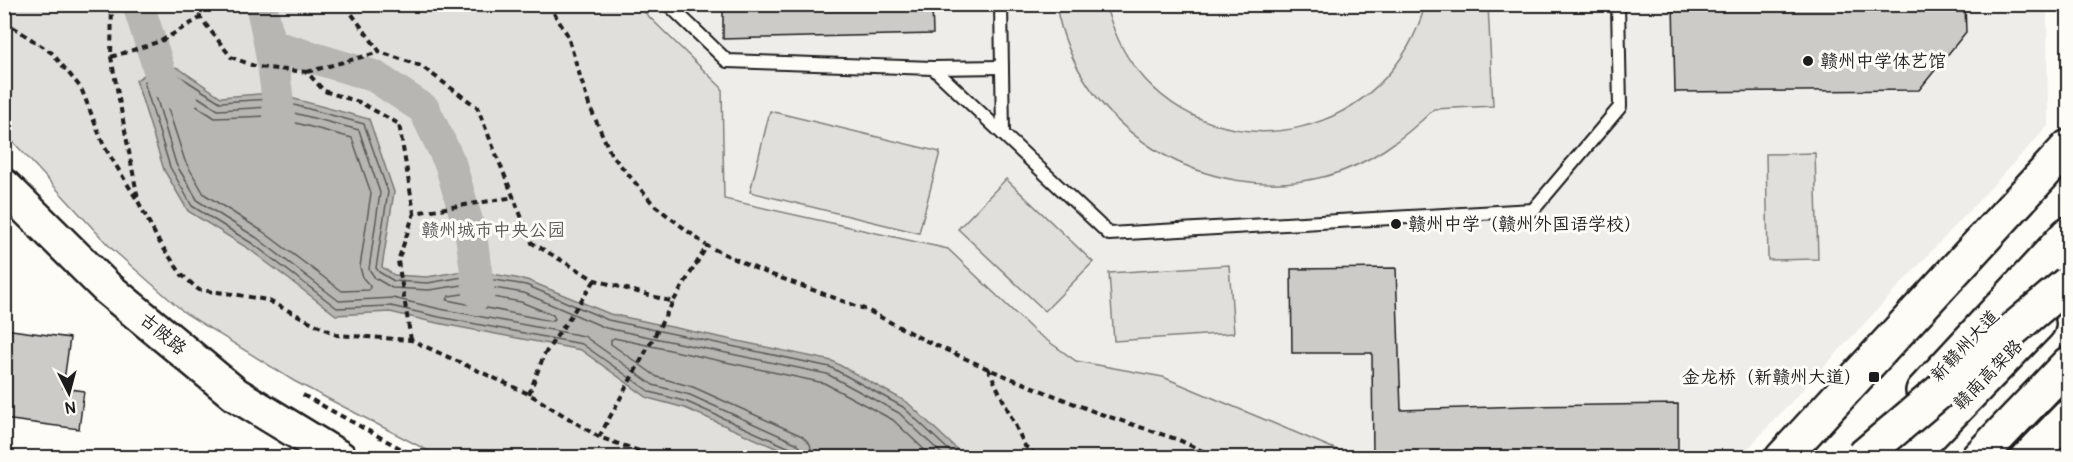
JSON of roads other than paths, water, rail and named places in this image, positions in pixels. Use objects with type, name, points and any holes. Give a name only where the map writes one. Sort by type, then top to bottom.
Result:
[{"type":"main road","points":[[1782,458],[2068,147]]},
{"type":"main road","name":"古陂路","points":[[4,186],[107,288],[235,394],[340,458]]},
{"type":"main road","name":"新赣州大道","points":[[1861,458],[2068,234]]},
{"type":"main road","points":[[1861,458],[2068,283]]},
{"type":"main road","name":"赣南高架路","points":[[1908,458],[2068,293]]},
{"type":"main road","points":[[1978,458],[2068,364]]},
{"type":"main road","points":[[2007,458],[2068,382]]},
{"type":"main road","points":[[2028,458],[2068,417]]},
{"type":"lane","points":[[668,4],[727,61],[933,68],[1002,67]]},
{"type":"lane","points":[[1000,4],[1003,134]]},
{"type":"lane","points":[[933,68],[1109,234],[1533,210],[1620,107],[1618,4]]},
{"type":"water","points":[[162,64],[178,68],[221,97],[272,93],[369,119],[394,192],[382,267],[394,275],[427,277],[469,270],[527,280],[610,314],[832,361],[907,402],[965,457],[796,457],[685,408],[648,398],[581,350],[390,312],[336,315],[249,249],[188,211],[164,170],[136,80]]},
{"type":"waterway","points":[[138,4],[163,82],[182,99]]},
{"type":"waterway","points":[[261,4],[274,70],[281,137]]},
{"type":"waterway","points":[[271,45],[374,76],[424,109],[450,163],[471,235],[479,293]]},
{"type":"place","name":"赣州中学体艺馆","points":[[1808,61]]},
{"type":"place","name":"赣州中学（赣州外国语学校）","points":[[1396,224]]},
{"type":"place","name":"金龙桥（新赣州大道）","points":[[1874,377]]},
{"type":"park label","name":"赣州城市中央公园","points":[[493,230]]}]
